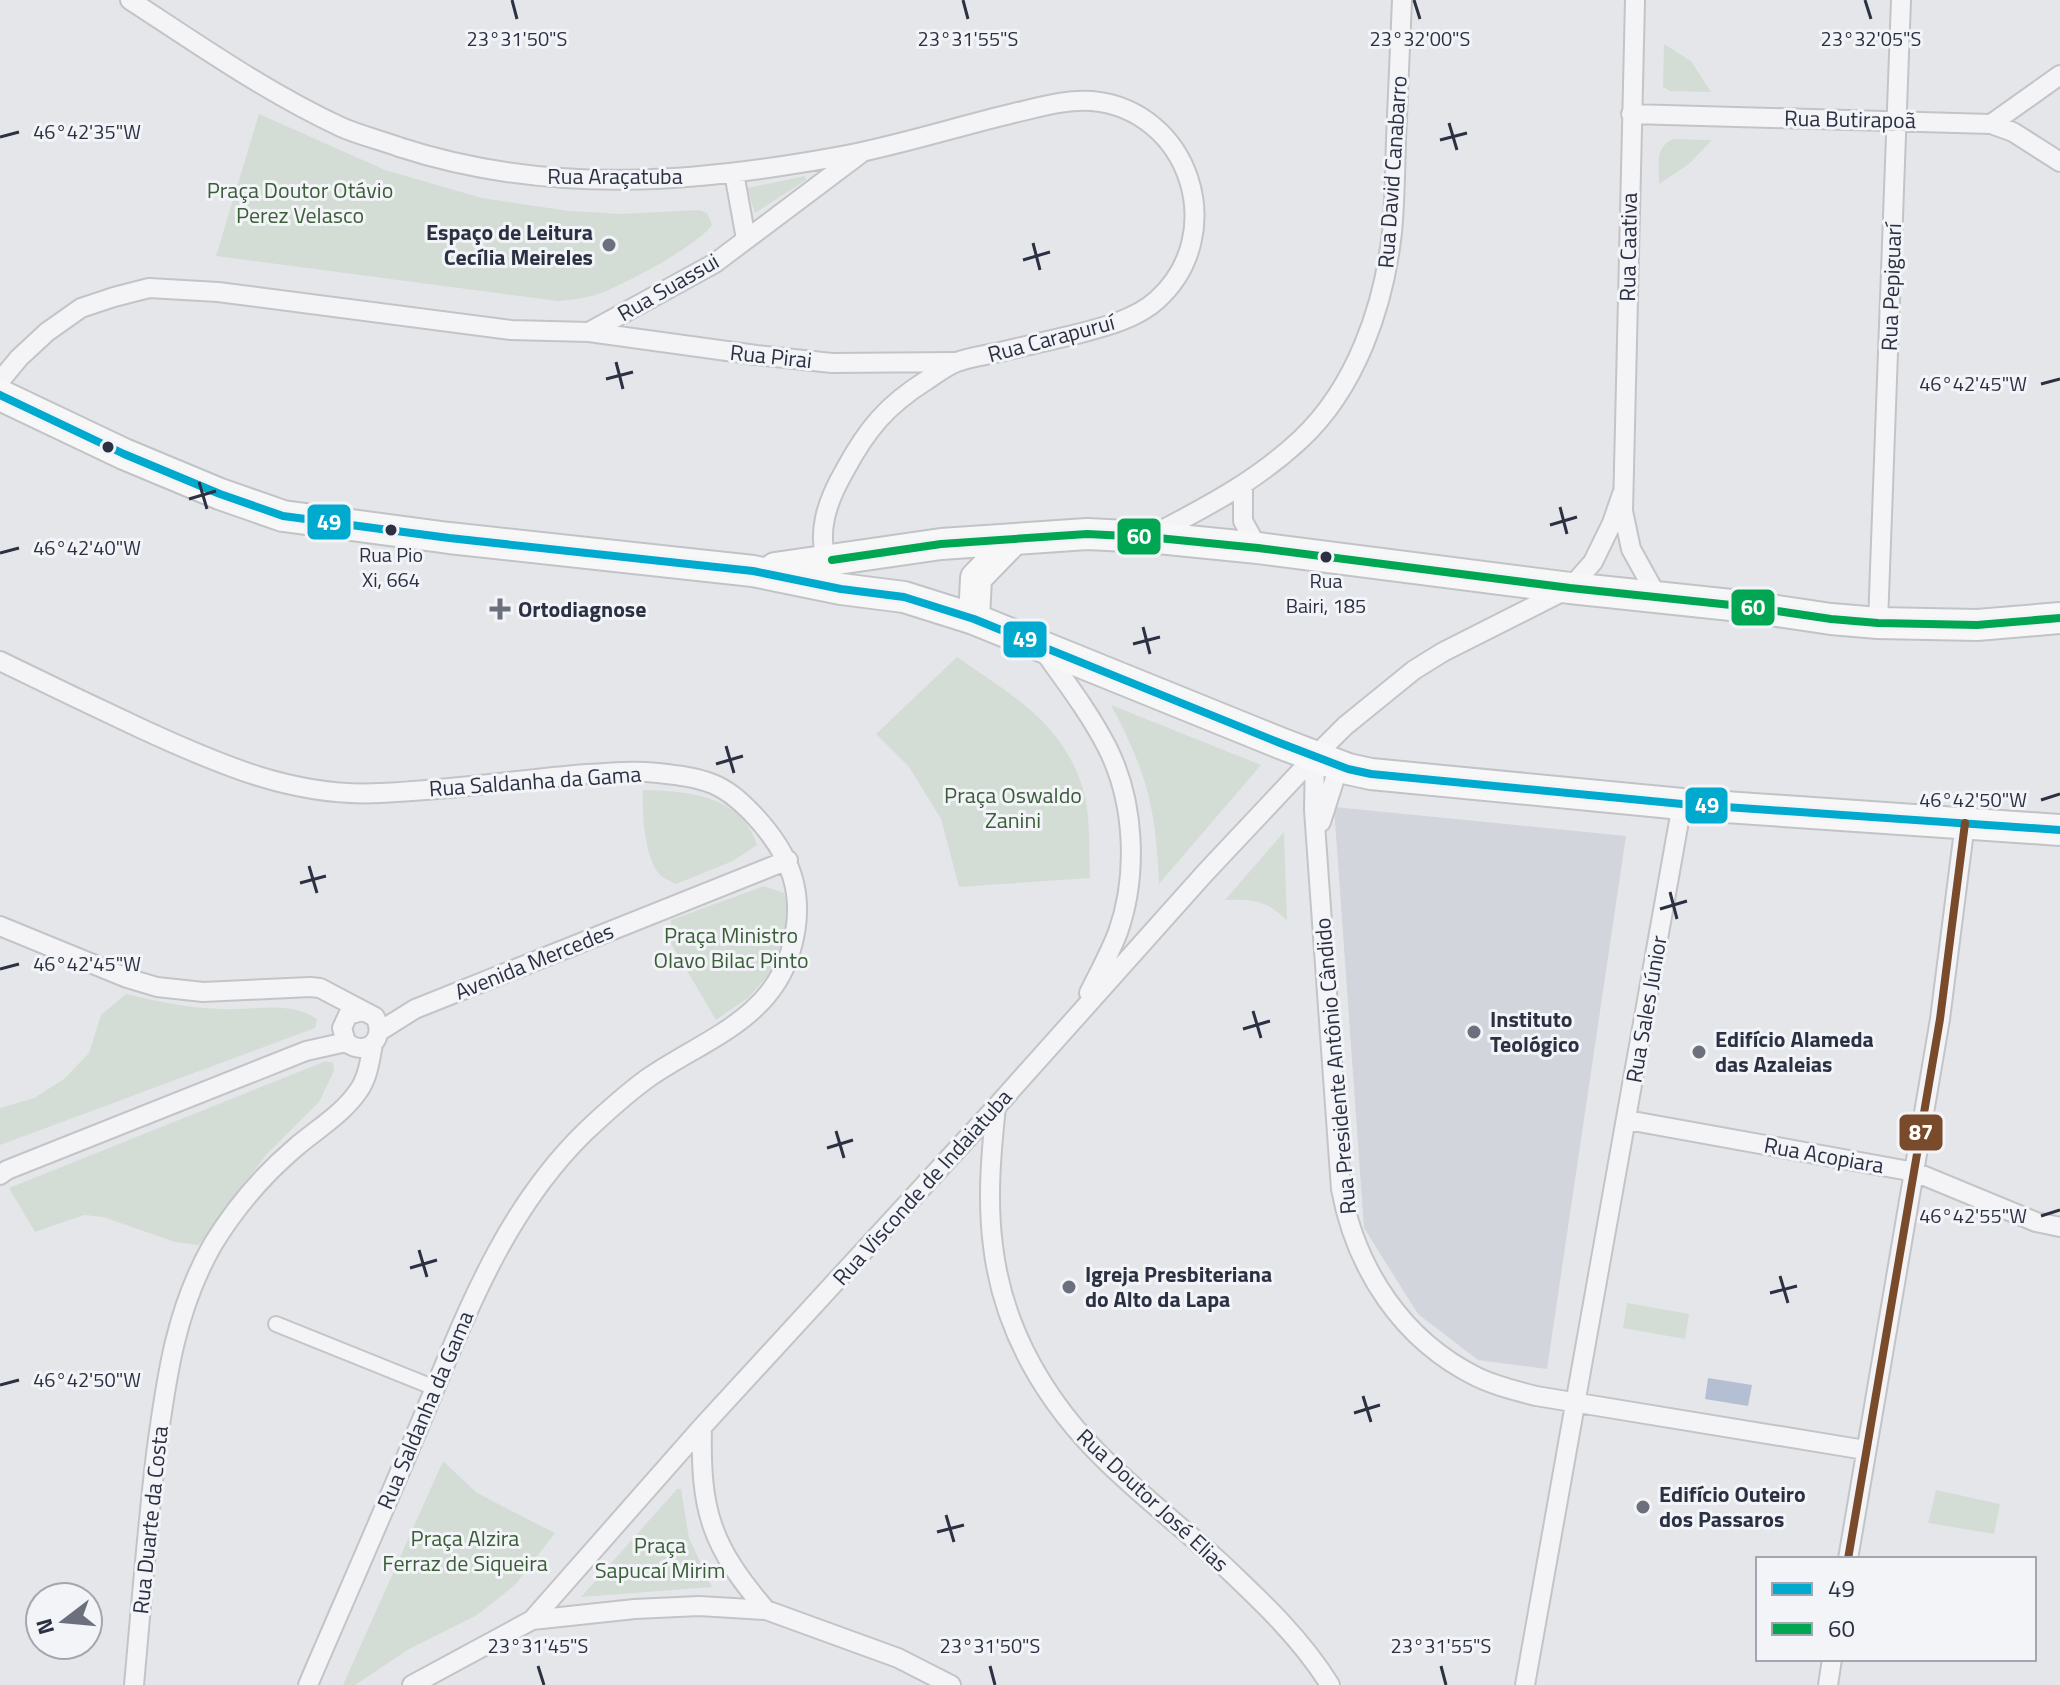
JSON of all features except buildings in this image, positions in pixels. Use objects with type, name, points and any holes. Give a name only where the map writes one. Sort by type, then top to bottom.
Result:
[{"type":"main road","points":[[0,395],[124,454],[283,516],[449,538],[753,571],[841,589],[904,597],[1039,644],[1348,769],[1399,778],[1682,804],[2060,830]]},
{"type":"main road","points":[[753,571],[941,544],[1087,534],[1258,548],[1878,623],[1977,625],[2060,618]]},
{"type":"main road","points":[[974,619],[976,578],[1012,541]]},
{"type":"street","name":"Rua Araçatuba","points":[[130,0],[253,81],[345,129],[427,156],[500,172],[566,180],[633,181],[734,173],[863,151],[1067,101],[1108,103],[1132,113]]},
{"type":"street","name":"Rua David Canabarro","points":[[1148,537],[1243,486],[1302,438],[1325,412],[1354,366],[1370,331],[1384,282],[1392,232],[1402,0]]},
{"type":"street","name":"Rua Caativa","points":[[1635,0],[1622,494],[1624,523],[1631,549],[1657,596]]},
{"type":"street","name":"Rua Pepiguarí","points":[[1878,623],[1901,0]]},
{"type":"street","points":[[1991,124],[2060,75]]},
{"type":"street","name":"Rua Carapuruí","points":[[840,558],[821,541],[830,497],[869,429],[889,407],[955,362],[1116,322],[1145,309],[1170,286],[1182,268],[1192,243],[1194,202],[1188,175],[1174,146],[1161,132],[1132,113]]},
{"type":"street","name":"Rua Butirapoã","points":[[1631,114],[1991,124],[2024,138],[2060,162]]},
{"type":"street","name":"Rua Suassui","points":[[589,332],[715,263],[863,151]]},
{"type":"street","points":[[734,173],[746,239]]},
{"type":"street","points":[[0,381],[47,332],[81,308],[149,288],[218,292],[511,330],[589,332]]},
{"type":"street","name":"Rua Pirai","points":[[589,332],[832,363],[955,362]]},
{"type":"street","points":[[1243,486],[1243,521],[1258,548]]},
{"type":"street","name":"Rua Caativa","points":[[1315,756],[1345,726],[1414,670],[1443,652],[1570,588],[1593,562],[1622,494]]},
{"type":"street","name":"Rua Carapuruí","points":[[830,497],[836,539],[841,550],[841,589]]},
{"type":"street","points":[[1039,644],[1102,737],[1125,802],[1131,877],[1127,901],[1117,933],[1083,1007]]},
{"type":"street","name":"Rua Saldanha da Gama","points":[[0,661],[214,763],[276,782],[323,792],[379,794],[637,771],[713,783],[735,795],[767,828],[788,860],[796,887],[797,907],[792,949],[775,988],[742,1021],[647,1079],[587,1130],[561,1157],[505,1235],[476,1289],[308,1685]]},
{"type":"street","name":"Rua Presidente Antônio Cândido","points":[[1315,756],[1316,836],[1341,1189],[1347,1221],[1363,1262],[1405,1322],[1456,1366],[1498,1386],[1865,1450]]},
{"type":"street","name":"Rua Visconde de Indaiatuba","points":[[532,1620],[702,1427],[1315,756]]},
{"type":"street","name":"Rua Presidente Antônio Cândido","points":[[1316,836],[1335,778],[1348,769]]},
{"type":"street","name":"Rua Sales Júnior","points":[[1576,1402],[1682,804]]},
{"type":"street","points":[[1848,1557],[1940,1019],[1965,823]]},
{"type":"street","name":"Avenida Mercedes","points":[[2,1172],[788,860]]},
{"type":"street","points":[[0,926],[127,978],[176,991],[238,991],[300,986],[320,988],[360,1030]]},
{"type":"street","name":"Rua Duarte da Costa","points":[[134,1685],[152,1489],[167,1372],[176,1330],[190,1290],[226,1224],[261,1180],[341,1111],[361,1088],[360,1030]]},
{"type":"street","name":"Rua Doutor José Elias","points":[[996,1107],[990,1170],[993,1247],[1009,1316],[1031,1367],[1066,1419],[1107,1462],[1277,1616],[1330,1685]]},
{"type":"street","name":"Rua Acopiara","points":[[1627,1120],[1915,1172],[2036,1222],[2060,1227]]},
{"type":"street","points":[[276,1324],[435,1388]]},
{"type":"street","points":[[1525,1685],[1576,1402]]},
{"type":"street","points":[[702,1427],[701,1474],[711,1523],[729,1562],[766,1610]]},
{"type":"street","points":[[412,1685],[532,1620],[699,1606],[766,1610],[898,1658],[951,1685]]},
{"type":"street","points":[[1828,1685],[1832,1661]]},
{"type":"shaded area","name":"Instituto Teológico","points":[[1334,807],[1626,836],[1547,1369],[1478,1360],[1418,1314],[1364,1228]]},
{"type":"green space","points":[[1664,44],[1691,61],[1711,92],[1670,91],[1663,87]]},
{"type":"green space","name":"Praça Doutor Otávio Perez Velasco","points":[[259,114],[385,170],[482,198],[569,211],[620,214],[699,210],[707,213],[712,225],[677,253],[627,281],[596,295],[558,301],[216,256]]},
{"type":"green space","points":[[1674,139],[1712,140],[1689,164],[1659,184],[1660,152]]},
{"type":"green space","points":[[805,176],[806,180],[755,213],[747,188]]},
{"type":"green space","name":"Praça Oswaldo Zanini","points":[[957,657],[1032,711],[1047,726],[1073,763],[1087,808],[1090,878],[959,887],[941,819],[909,767],[876,734]]},
{"type":"green space","points":[[1111,705],[1261,765],[1159,884],[1155,834],[1147,792],[1133,751]]},
{"type":"green space","name":"Praça Ministro Olavo Bilac Pinto","points":[[643,790],[694,795],[726,806],[750,828],[757,845],[733,861],[676,884],[659,874],[650,856]]},
{"type":"green space","points":[[1284,832],[1287,921],[1259,902],[1225,900]]},
{"type":"green space","name":"Praça Ministro Olavo Bilac Pinto","points":[[764,886],[784,893],[789,911],[783,942],[772,971],[749,997],[716,1020],[670,942],[671,920]]},
{"type":"green space","points":[[126,994],[207,1008],[282,1008],[306,1013],[317,1019],[315,1028],[0,1145],[0,1108],[34,1098],[64,1079],[89,1053],[101,1015]]},
{"type":"green space","points":[[326,1061],[333,1063],[334,1071],[319,1102],[266,1155],[199,1245],[175,1242],[103,1217],[84,1215],[35,1232],[9,1188]]},
{"type":"green space","points":[[1627,1303],[1689,1314],[1685,1339],[1623,1328]]},
{"type":"green space","name":"Praça Alzira Ferraz de Siqueira","points":[[443,1461],[477,1493],[555,1533],[515,1585],[477,1615],[409,1649],[355,1685],[343,1685]]},
{"type":"green space","name":"Praça Sapucaí Mirim","points":[[677,1489],[681,1489],[689,1538],[712,1587],[581,1597]]},
{"type":"green space","points":[[1936,1490],[2000,1504],[1994,1534],[1928,1523]]},
{"type":"water","points":[[1708,1378],[1752,1385],[1748,1406],[1705,1399]]},
{"type":"transit line","name":"49","points":[[0,395],[124,454],[283,516],[449,538],[753,571],[841,589],[904,597],[974,619],[1280,743],[1348,769],[1371,774],[1682,804],[2060,830]]},
{"type":"transit line","name":"60","points":[[832,560],[941,544],[1087,534],[1258,548],[1831,619],[1977,625],[2060,618]]},
{"type":"transit line","name":"87","points":[[1848,1557],[1940,1019],[1965,823]]},
{"type":"place","name":"Espaço de Leitura Cecília Meireles","points":[[609,245]]},
{"type":"place","name":"Rua Pio Xi, 664","points":[[391,530]]},
{"type":"place","name":"Rua Bairi, 185","points":[[1326,557]]},
{"type":"place","name":"Ortodiagnose","points":[[500,609]]},
{"type":"place","name":"Instituto Teológico","points":[[1474,1032]]},
{"type":"place","name":"Edifício Alameda das Azaleias","points":[[1699,1052]]},
{"type":"place","name":"Igreja Presbiteriana do Alto da Lapa","points":[[1069,1287]]},
{"type":"place","name":"Edifício Outeiro dos Passaros","points":[[1643,1507]]}]
